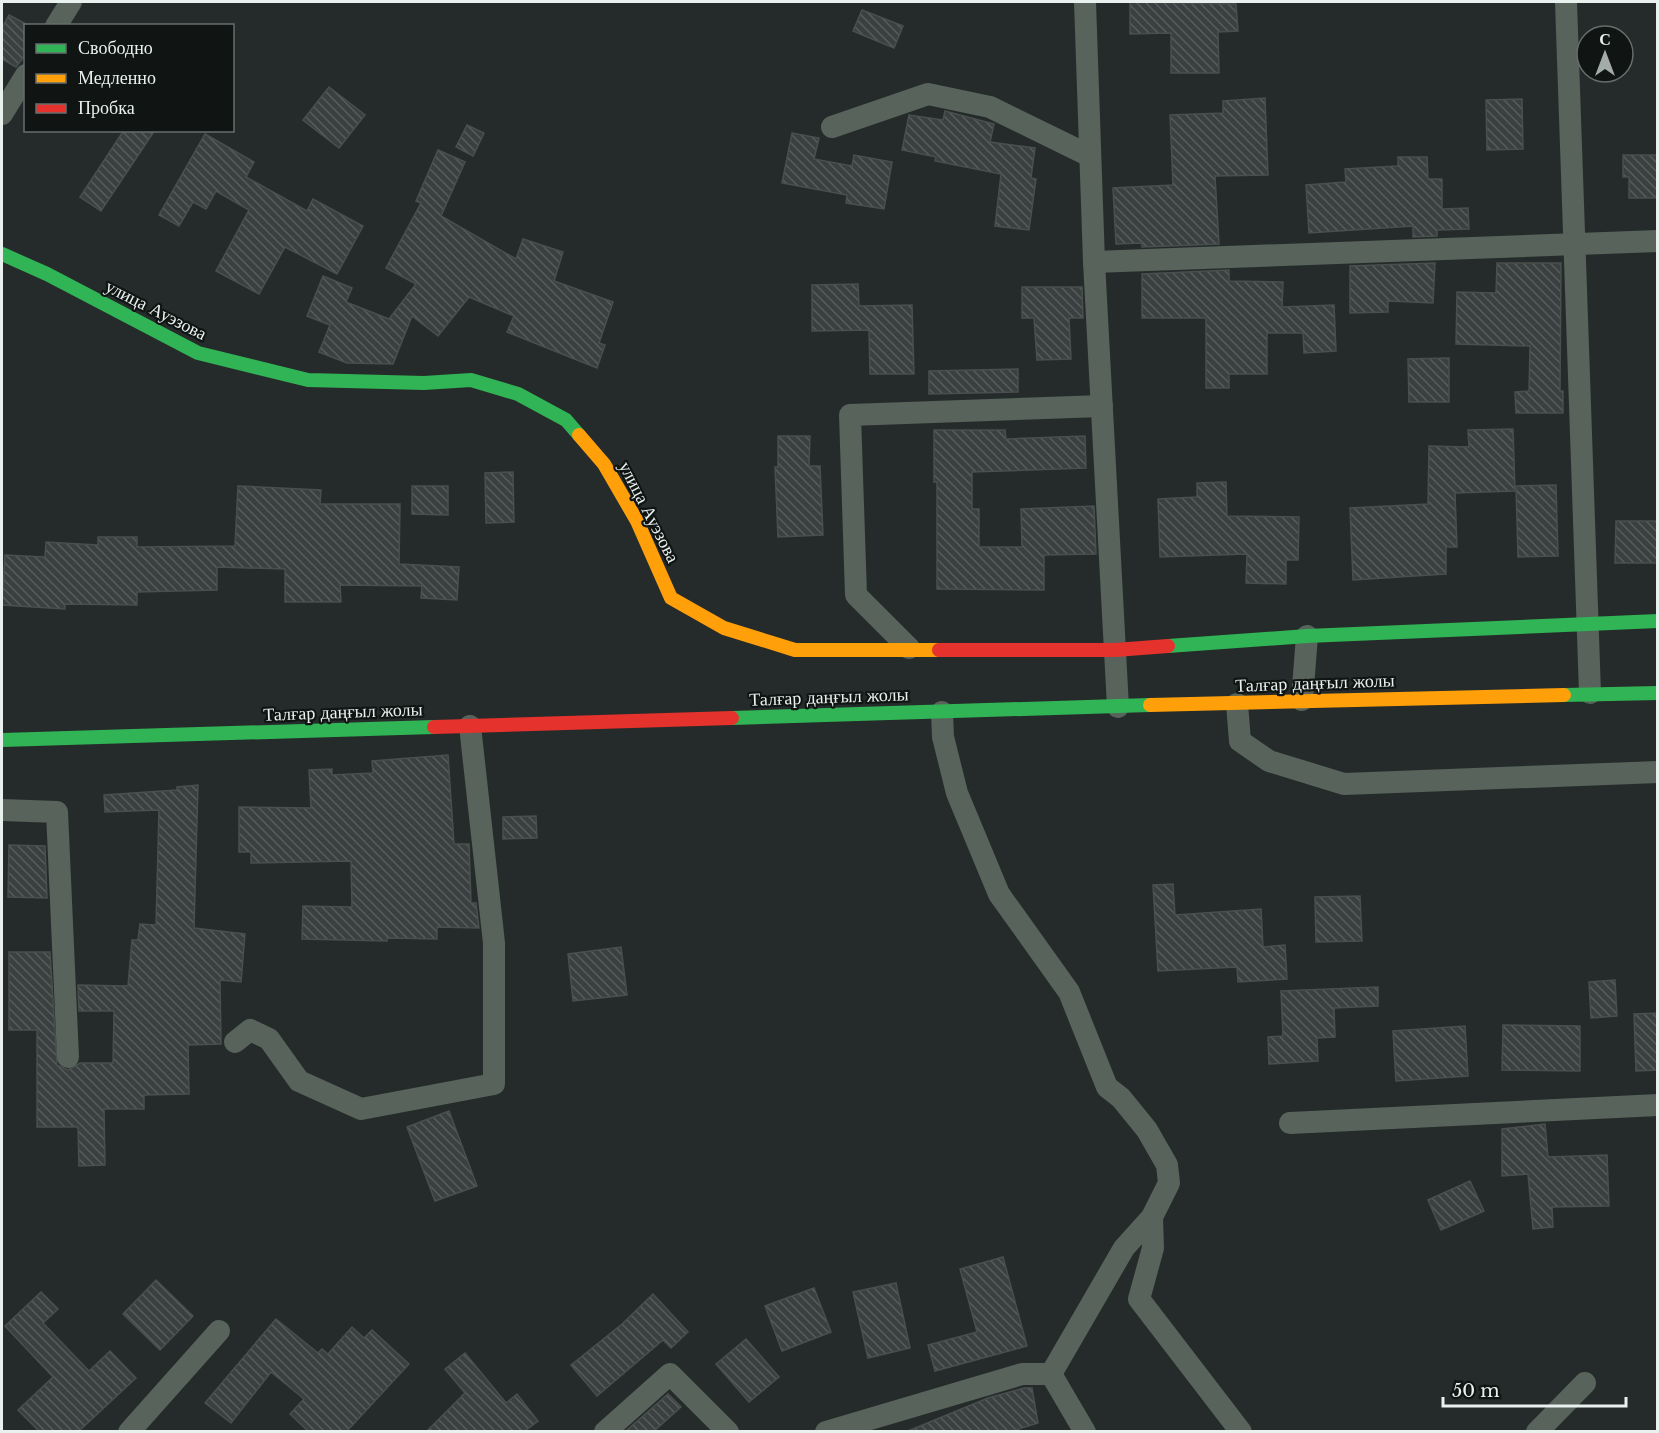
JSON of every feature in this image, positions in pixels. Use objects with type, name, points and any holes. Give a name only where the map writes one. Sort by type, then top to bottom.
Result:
[{"type":"street","points":[[57,24],[71,2]]},
{"type":"street","points":[[1085,2],[1094,262],[1118,707]]},
{"type":"street","points":[[1566,2],[1590,693]]},
{"type":"street","points":[[2,114],[24,78]]},
{"type":"street","points":[[832,127],[928,94],[990,107],[1090,156]]},
{"type":"street","points":[[1094,262],[1658,242]]},
{"type":"street","name":"улица Ауэзова","points":[[2,254],[48,274],[198,352],[308,380],[424,383],[471,380],[518,394],[566,420],[604,464],[637,521],[671,598],[724,628],[795,650],[909,648],[1115,650],[1307,636],[1588,626],[1658,621]]},
{"type":"street","points":[[909,648],[856,595],[850,415],[1102,406]]},
{"type":"street","points":[[1302,700],[1307,636]]},
{"type":"street","name":"Талғар даңғыл жолы","points":[[2,740],[1237,704],[1302,700],[1658,693]]},
{"type":"street","points":[[1237,704],[1240,741],[1269,761],[1344,784],[1658,772]]},
{"type":"street","points":[[942,712],[943,737],[957,793],[999,894],[1069,992],[1107,1087],[1121,1098],[1148,1130],[1167,1165],[1169,1183],[1152,1217],[1124,1248],[1052,1374]]},
{"type":"street","points":[[235,1042],[250,1030],[269,1039],[299,1081],[361,1109],[494,1084],[494,943],[470,726]]},
{"type":"street","points":[[2,810],[57,812],[68,1057]]},
{"type":"street","points":[[1290,1123],[1658,1105]]},
{"type":"street","points":[[1152,1217],[1153,1248],[1139,1299],[1241,1431]]},
{"type":"street","points":[[129,1431],[219,1331]]},
{"type":"street","points":[[605,1431],[670,1374],[728,1431]]},
{"type":"street","points":[[826,1431],[1022,1374],[1052,1374]]},
{"type":"street","points":[[1052,1374],[1085,1431]]},
{"type":"street","points":[[1537,1431],[1586,1383]]},
{"type":"building","points":[[1130,2],[1236,4],[1238,31],[1218,32],[1219,73],[1171,73],[1171,33],[1130,34]]},
{"type":"building","points":[[862,10],[903,26],[894,48],[853,31]]},
{"type":"building","points":[[9,15],[26,24],[24,24],[24,57],[16,67],[2,59],[2,28]]},
{"type":"building","points":[[329,87],[365,115],[339,148],[303,120]]},
{"type":"building","points":[[1265,98],[1268,175],[1215,176],[1219,244],[1142,247],[1142,243],[1116,244],[1113,188],[1173,185],[1170,115],[1223,113],[1223,101]]},
{"type":"building","points":[[1522,99],[1523,149],[1487,150],[1486,100]]},
{"type":"building","points":[[945,111],[994,124],[990,142],[1035,148],[1031,178],[1036,179],[1029,230],[995,226],[1001,174],[935,161],[936,157],[902,150],[909,115],[943,120]]},
{"type":"building","points":[[467,125],[484,133],[473,156],[456,147]]},
{"type":"building","points":[[123,132],[154,132],[101,211],[80,197]]},
{"type":"building","points":[[792,133],[819,138],[814,159],[852,166],[854,155],[892,162],[884,209],[846,203],[847,195],[782,183]]},
{"type":"building","points":[[205,134],[254,162],[246,177],[307,211],[313,199],[363,226],[337,274],[285,247],[259,294],[216,271],[249,210],[216,191],[206,209],[193,202],[179,226],[159,215]]},
{"type":"building","points":[[438,150],[465,162],[441,216],[516,259],[523,239],[563,252],[554,281],[613,302],[599,343],[605,345],[597,368],[507,332],[514,316],[469,297],[438,336],[412,316],[393,364],[347,363],[319,352],[330,325],[307,316],[323,276],[352,288],[346,302],[389,319],[416,284],[386,268],[421,203],[416,201]]},
{"type":"building","points":[[1623,155],[1658,155],[1658,198],[1629,198],[1629,177],[1623,177]]},
{"type":"building","points":[[1398,157],[1427,157],[1428,179],[1442,179],[1442,209],[1468,208],[1469,229],[1437,230],[1437,236],[1413,237],[1413,226],[1309,233],[1306,185],[1346,182],[1345,169],[1398,166]]},
{"type":"building","points":[[1435,263],[1433,303],[1388,301],[1388,312],[1350,313],[1350,266]]},
{"type":"building","points":[[1497,263],[1561,263],[1560,391],[1563,391],[1563,413],[1516,413],[1515,392],[1529,391],[1530,346],[1456,344],[1457,292],[1496,293]]},
{"type":"building","points":[[1229,270],[1229,281],[1283,282],[1282,307],[1334,305],[1336,351],[1304,353],[1303,333],[1267,333],[1267,374],[1229,374],[1229,388],[1206,388],[1206,318],[1142,318],[1142,274]]},
{"type":"building","points":[[858,284],[859,306],[912,305],[914,374],[870,374],[869,330],[812,331],[812,285]]},
{"type":"building","points":[[1022,287],[1082,287],[1083,318],[1069,318],[1071,359],[1037,360],[1034,318],[1022,318]]},
{"type":"building","points":[[1449,358],[1449,402],[1409,402],[1408,359]]},
{"type":"building","points":[[1018,369],[1018,392],[929,394],[929,371]]},
{"type":"building","points":[[1513,429],[1515,491],[1455,493],[1457,547],[1446,547],[1446,574],[1353,580],[1350,508],[1428,504],[1429,446],[1469,447],[1468,430]]},
{"type":"building","points":[[934,430],[1005,430],[1006,439],[1085,436],[1086,468],[972,472],[972,509],[979,509],[979,547],[1022,547],[1021,509],[1094,506],[1096,554],[1044,555],[1044,590],[937,589],[937,482],[934,482]]},
{"type":"building","points":[[778,436],[810,436],[809,466],[820,466],[823,535],[778,537],[775,467],[778,467]]},
{"type":"building","points":[[513,472],[514,522],[486,523],[485,473]]},
{"type":"building","points":[[1226,482],[1227,516],[1299,517],[1298,560],[1286,560],[1286,584],[1246,583],[1247,554],[1160,557],[1158,499],[1197,497],[1197,483]]},
{"type":"building","points":[[1556,485],[1558,556],[1518,557],[1516,486]]},
{"type":"building","points":[[238,486],[321,490],[320,504],[400,504],[399,564],[459,567],[457,600],[421,598],[422,586],[340,585],[341,602],[285,602],[285,569],[217,567],[217,590],[137,592],[137,605],[65,604],[65,609],[2,605],[5,555],[45,557],[46,542],[98,545],[98,537],[137,537],[137,547],[235,546]]},
{"type":"building","points":[[412,486],[448,486],[448,515],[412,514]]},
{"type":"building","points":[[1616,521],[1658,521],[1658,563],[1615,563]]},
{"type":"building","points":[[448,755],[454,844],[469,844],[471,903],[476,903],[479,928],[437,927],[437,939],[387,938],[387,941],[302,939],[303,906],[352,907],[351,861],[251,863],[251,852],[239,852],[239,807],[311,808],[309,770],[332,769],[332,775],[373,773],[372,761]]},
{"type":"building","points":[[198,785],[194,928],[245,934],[241,982],[220,980],[221,1044],[188,1045],[189,1094],[144,1095],[144,1109],[104,1109],[105,1165],[79,1166],[78,1127],[37,1127],[37,1030],[9,1030],[9,952],[50,952],[57,1065],[68,1070],[80,1063],[113,1063],[114,1011],[79,1011],[78,985],[128,986],[132,940],[138,940],[140,924],[156,925],[159,810],[105,812],[104,795],[177,790],[177,787]]},
{"type":"building","points":[[536,816],[537,838],[503,839],[503,817]]},
{"type":"building","points":[[9,845],[45,846],[47,898],[8,897]]},
{"type":"building","points":[[1173,884],[1175,915],[1261,909],[1263,947],[1285,945],[1287,979],[1238,982],[1237,967],[1158,971],[1153,885]]},
{"type":"building","points":[[1360,896],[1362,941],[1316,942],[1315,897]]},
{"type":"building","points":[[621,947],[627,995],[573,1001],[568,954]]},
{"type":"building","points":[[1615,980],[1617,1016],[1591,1018],[1589,982]]},
{"type":"building","points":[[1378,987],[1378,1006],[1334,1008],[1335,1037],[1317,1038],[1318,1061],[1269,1064],[1268,1037],[1283,1036],[1281,991]]},
{"type":"building","points":[[1658,1013],[1658,1070],[1636,1071],[1634,1014]]},
{"type":"building","points":[[1503,1025],[1580,1026],[1580,1071],[1502,1070]]},
{"type":"building","points":[[1465,1026],[1468,1076],[1396,1081],[1393,1031]]},
{"type":"building","points":[[449,1111],[477,1186],[435,1201],[407,1127]]},
{"type":"building","points":[[1545,1124],[1548,1157],[1607,1155],[1609,1206],[1552,1207],[1553,1227],[1533,1229],[1528,1174],[1502,1176],[1502,1129]]},
{"type":"building","points":[[1470,1181],[1484,1211],[1441,1230],[1428,1200]]},
{"type":"building","points":[[1003,1257],[1027,1346],[935,1371],[928,1345],[977,1332],[960,1269]]},
{"type":"building","points":[[156,1280],[193,1316],[160,1350],[123,1314]]},
{"type":"building","points":[[896,1283],[910,1348],[868,1358],[853,1292]]},
{"type":"building","points":[[814,1288],[831,1332],[782,1351],[765,1306]]},
{"type":"building","points":[[41,1292],[58,1309],[43,1323],[89,1371],[110,1351],[136,1378],[79,1431],[39,1431],[18,1410],[53,1377],[5,1326]]},
{"type":"building","points":[[653,1294],[688,1332],[671,1348],[663,1340],[597,1396],[571,1365],[622,1324]]},
{"type":"building","points":[[276,1319],[318,1353],[322,1349],[328,1354],[352,1327],[364,1338],[372,1330],[409,1364],[347,1431],[308,1431],[290,1414],[304,1399],[271,1372],[231,1423],[205,1403]]},
{"type":"building","points":[[746,1339],[779,1377],[749,1402],[716,1364]]},
{"type":"building","points":[[465,1353],[506,1403],[517,1394],[538,1421],[525,1431],[427,1431],[465,1393],[445,1369]]},
{"type":"building","points":[[1032,1388],[1038,1423],[1012,1431],[908,1431],[988,1398]]},
{"type":"building","points":[[668,1394],[681,1407],[654,1431],[626,1431]]},
{"type":"traffic: fast","points":[[2,254],[47,274],[198,353],[308,380],[424,383],[471,380],[518,394],[566,420],[579,435]]},
{"type":"traffic: fast","points":[[1168,646],[1307,636],[1658,621]]},
{"type":"traffic: fast","points":[[1564,695],[1658,693]]},
{"type":"traffic: fast","points":[[732,718],[1150,705]]},
{"type":"traffic: fast","points":[[2,740],[434,727]]},
{"type":"traffic: slow","points":[[579,435],[604,464],[637,521],[671,598],[724,628],[795,650],[939,650]]},
{"type":"traffic: slow","points":[[1150,705],[1564,695]]},
{"type":"traffic: jam","points":[[939,650],[1115,650],[1168,646]]},
{"type":"traffic: jam","points":[[434,727],[732,718]]}]
